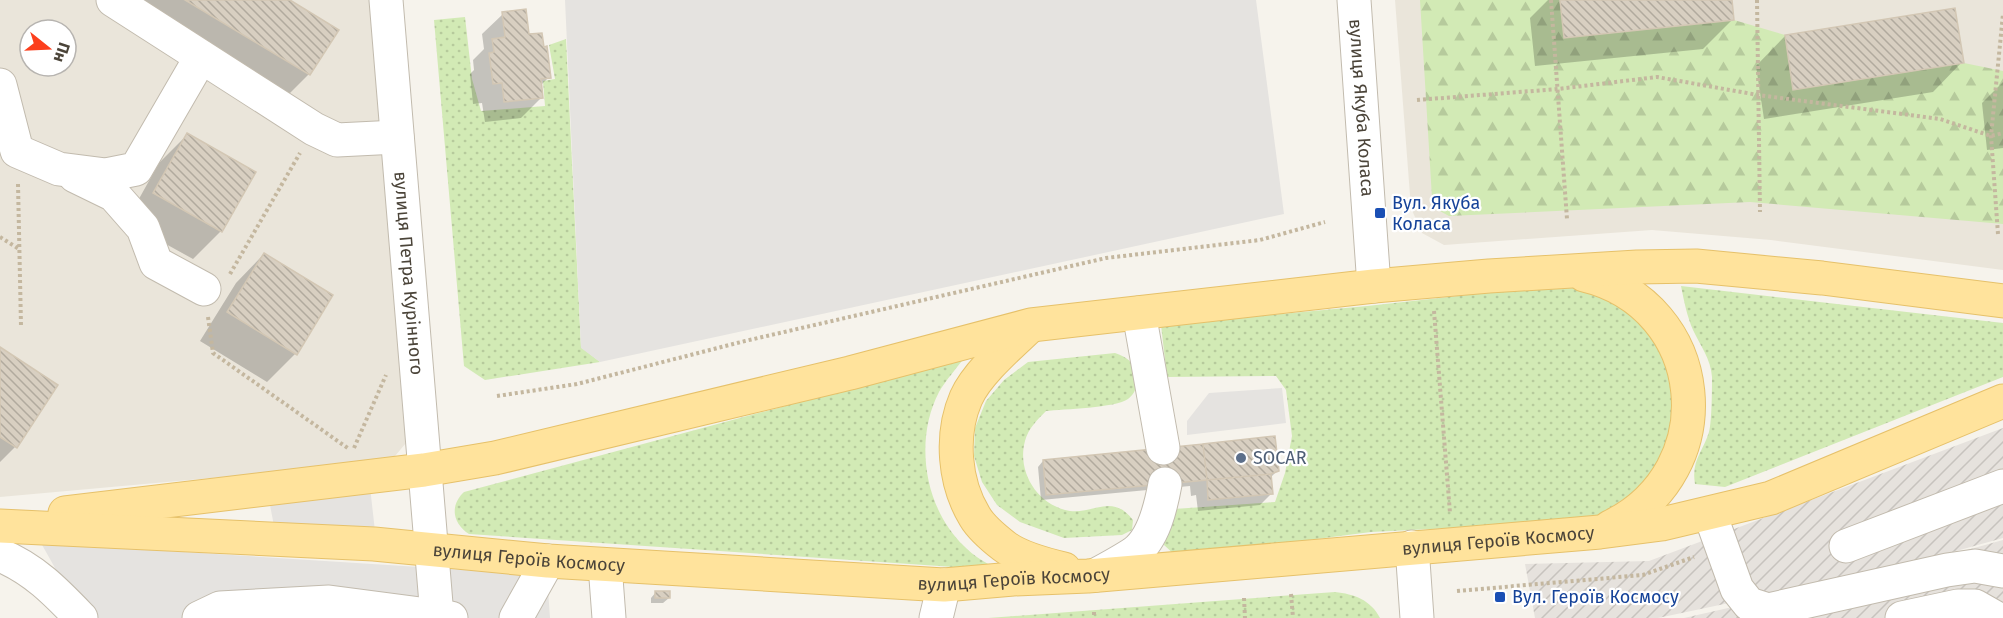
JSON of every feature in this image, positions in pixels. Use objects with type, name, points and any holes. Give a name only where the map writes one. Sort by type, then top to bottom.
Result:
[{"type":"main road","points":[[0,521],[424,470],[495,458],[793,387],[1031,325],[1374,286],[1490,276],[1573,273],[1637,267],[1696,266],[1822,278],[2003,301]]},
{"type":"main road","points":[[1573,273],[1600,279],[1636,298],[1647,307],[1665,328],[1678,352],[1687,378],[1689,405],[1687,433],[1678,459],[1665,483],[1647,504],[1624,520],[1600,532]]},
{"type":"main road","points":[[1031,325],[991,364],[966,398],[956,438],[959,483],[976,519],[1006,548],[1044,564],[1092,575]]},
{"type":"main road","name":"вулиця Героїв Космосу","points":[[0,526],[279,538],[430,548],[548,561],[944,585],[1092,575],[1600,532],[1662,524],[1771,498],[2003,401]]},
{"type":"street","points":[[113,0],[314,129],[337,140],[397,137]]},
{"type":"street","name":"вулиця Петра Курінного","points":[[386,0],[430,548],[444,617]]},
{"type":"street","name":"вулиця Якуба Коласа","points":[[1354,0],[1374,286]]},
{"type":"street","points":[[60,169],[106,175],[136,169],[201,57]]},
{"type":"street","points":[[0,85],[17,151],[114,195],[143,228],[156,263],[204,289]]},
{"type":"street","points":[[1139,313],[1163,448]]},
{"type":"street","points":[[1092,575],[1136,552],[1148,538],[1159,511],[1165,484]]},
{"type":"street","points":[[1846,546],[2003,486]]},
{"type":"street","points":[[1710,514],[1737,589],[1749,604],[1768,610],[1947,570],[1976,566],[2003,571]]},
{"type":"street","points":[[1412,547],[1417,618]]},
{"type":"street","points":[[0,555],[36,574],[81,618]]},
{"type":"street","points":[[516,618],[548,561]]},
{"type":"street","points":[[604,564],[609,618]]},
{"type":"street","points":[[936,618],[944,585]]},
{"type":"street","points":[[199,618],[220,608],[329,602],[444,617]]},
{"type":"street","points":[[1902,618],[1958,606],[1975,606],[1996,618]]},
{"type":"path","points":[[1551,0],[1567,219]]},
{"type":"path","points":[[1757,0],[1760,212]]},
{"type":"path","points":[[1998,234],[1991,136],[2003,14]]},
{"type":"path","points":[[1417,100],[1557,89],[1657,77],[1758,95],[1940,119],[1991,136],[2003,133]]},
{"type":"path","points":[[314,129],[229,276],[204,289],[213,353],[352,451],[389,367]]},
{"type":"path","points":[[17,151],[21,326]]},
{"type":"path","points":[[497,396],[577,384],[768,336],[1106,258],[1260,240],[1325,222]]},
{"type":"path","points":[[0,237],[19,249]]},
{"type":"path","points":[[1434,310],[1450,513]]},
{"type":"path","points":[[1291,594],[1293,618]]},
{"type":"path","points":[[1244,598],[1245,618]]},
{"type":"path","points":[[1094,612],[1094,618]]},
{"type":"shaded area","points":[[0,0],[372,0],[411,437],[390,462],[0,497]]},
{"type":"shaded area","points":[[565,0],[1256,0],[1284,214],[600,362],[581,348]]},
{"type":"shaded area","points":[[1395,0],[2003,0],[2003,270],[1771,240],[1652,230],[1444,245],[1422,233],[1411,208]]},
{"type":"shaded area","points":[[1282,388],[1286,423],[1187,435],[1187,421],[1209,393]]},
{"type":"shaded area","points":[[2003,428],[2003,538],[1895,568],[1658,618],[1535,618],[1525,564],[1649,561]]},
{"type":"shaded area","points":[[370,487],[375,531],[274,526],[270,505]]},
{"type":"shaded area","points":[[2003,540],[2003,618],[1684,618],[1895,570]]},
{"type":"shaded area","points":[[41,543],[547,575],[550,618],[83,618]]},
{"type":"green space","points":[[1420,0],[1560,0],[1564,38],[1734,20],[1785,35],[1794,90],[1964,63],[2003,71],[2003,224],[1750,202],[1449,216],[1438,210],[1432,198]]},
{"type":"green space","points":[[465,17],[472,79],[481,111],[545,106],[543,81],[555,79],[549,45],[566,39],[581,347],[600,362],[485,380],[464,366],[434,20]]},
{"type":"green space","points":[[1577,283],[1618,300],[1648,327],[1675,382],[1667,453],[1648,483],[1590,521],[1371,532],[1177,557],[1164,545],[1166,524],[1174,509],[1275,502],[1285,473],[1292,436],[1286,390],[1276,376],[1167,377],[1161,325]]},
{"type":"green space","points":[[1681,286],[2003,323],[2003,377],[1725,487],[1695,484],[1696,462],[1710,427],[1712,377],[1707,358],[1689,319]]},
{"type":"green space","points":[[1115,353],[1129,360],[1134,366],[1136,384],[1131,396],[1122,402],[1113,404],[1046,411],[1026,437],[1023,452],[1024,463],[1026,473],[1037,492],[1054,506],[1074,511],[1117,507],[1133,520],[1132,530],[1122,535],[1064,538],[1020,522],[997,505],[982,482],[974,456],[975,428],[986,401],[1004,380],[1028,362]]},
{"type":"green space","points":[[964,358],[939,392],[931,411],[925,452],[927,473],[940,513],[950,530],[972,553],[998,570],[469,534],[463,530],[456,519],[456,502],[464,492]]},
{"type":"green space","points":[[1335,592],[1349,594],[1367,602],[1380,618],[988,618]]},
{"type":"building","points":[[185,0],[290,0],[339,30],[310,75]]},
{"type":"building","points":[[1560,0],[1732,0],[1734,20],[1564,38]]},
{"type":"building","points":[[1955,8],[1964,63],[1793,90],[1785,35]]},
{"type":"building","points":[[526,9],[529,34],[542,33],[544,47],[547,46],[551,78],[541,79],[543,98],[504,102],[502,83],[493,84],[489,53],[494,52],[492,39],[505,37],[502,12]]},
{"type":"building","points":[[187,133],[256,172],[222,232],[153,193]]},
{"type":"building","points":[[264,253],[333,295],[297,355],[227,312]]},
{"type":"building","points":[[0,347],[58,385],[17,448],[0,437]]},
{"type":"building","name":"SOCAR","points":[[1275,436],[1279,471],[1271,474],[1207,480],[1203,444]]},
{"type":"building","points":[[1203,444],[1207,480],[1046,495],[1043,460]]},
{"type":"building","points":[[1271,474],[1273,494],[1208,500],[1207,480]]},
{"type":"building","points":[[655,591],[670,591],[670,598],[655,598]]},
{"type":"place","name":"Вул. Якуба Коласа","points":[[1380,213]]},
{"type":"place","name":"SOCAR","points":[[1241,458]]},
{"type":"place","name":"Вул. Героїв Космосу","points":[[1500,597]]}]
